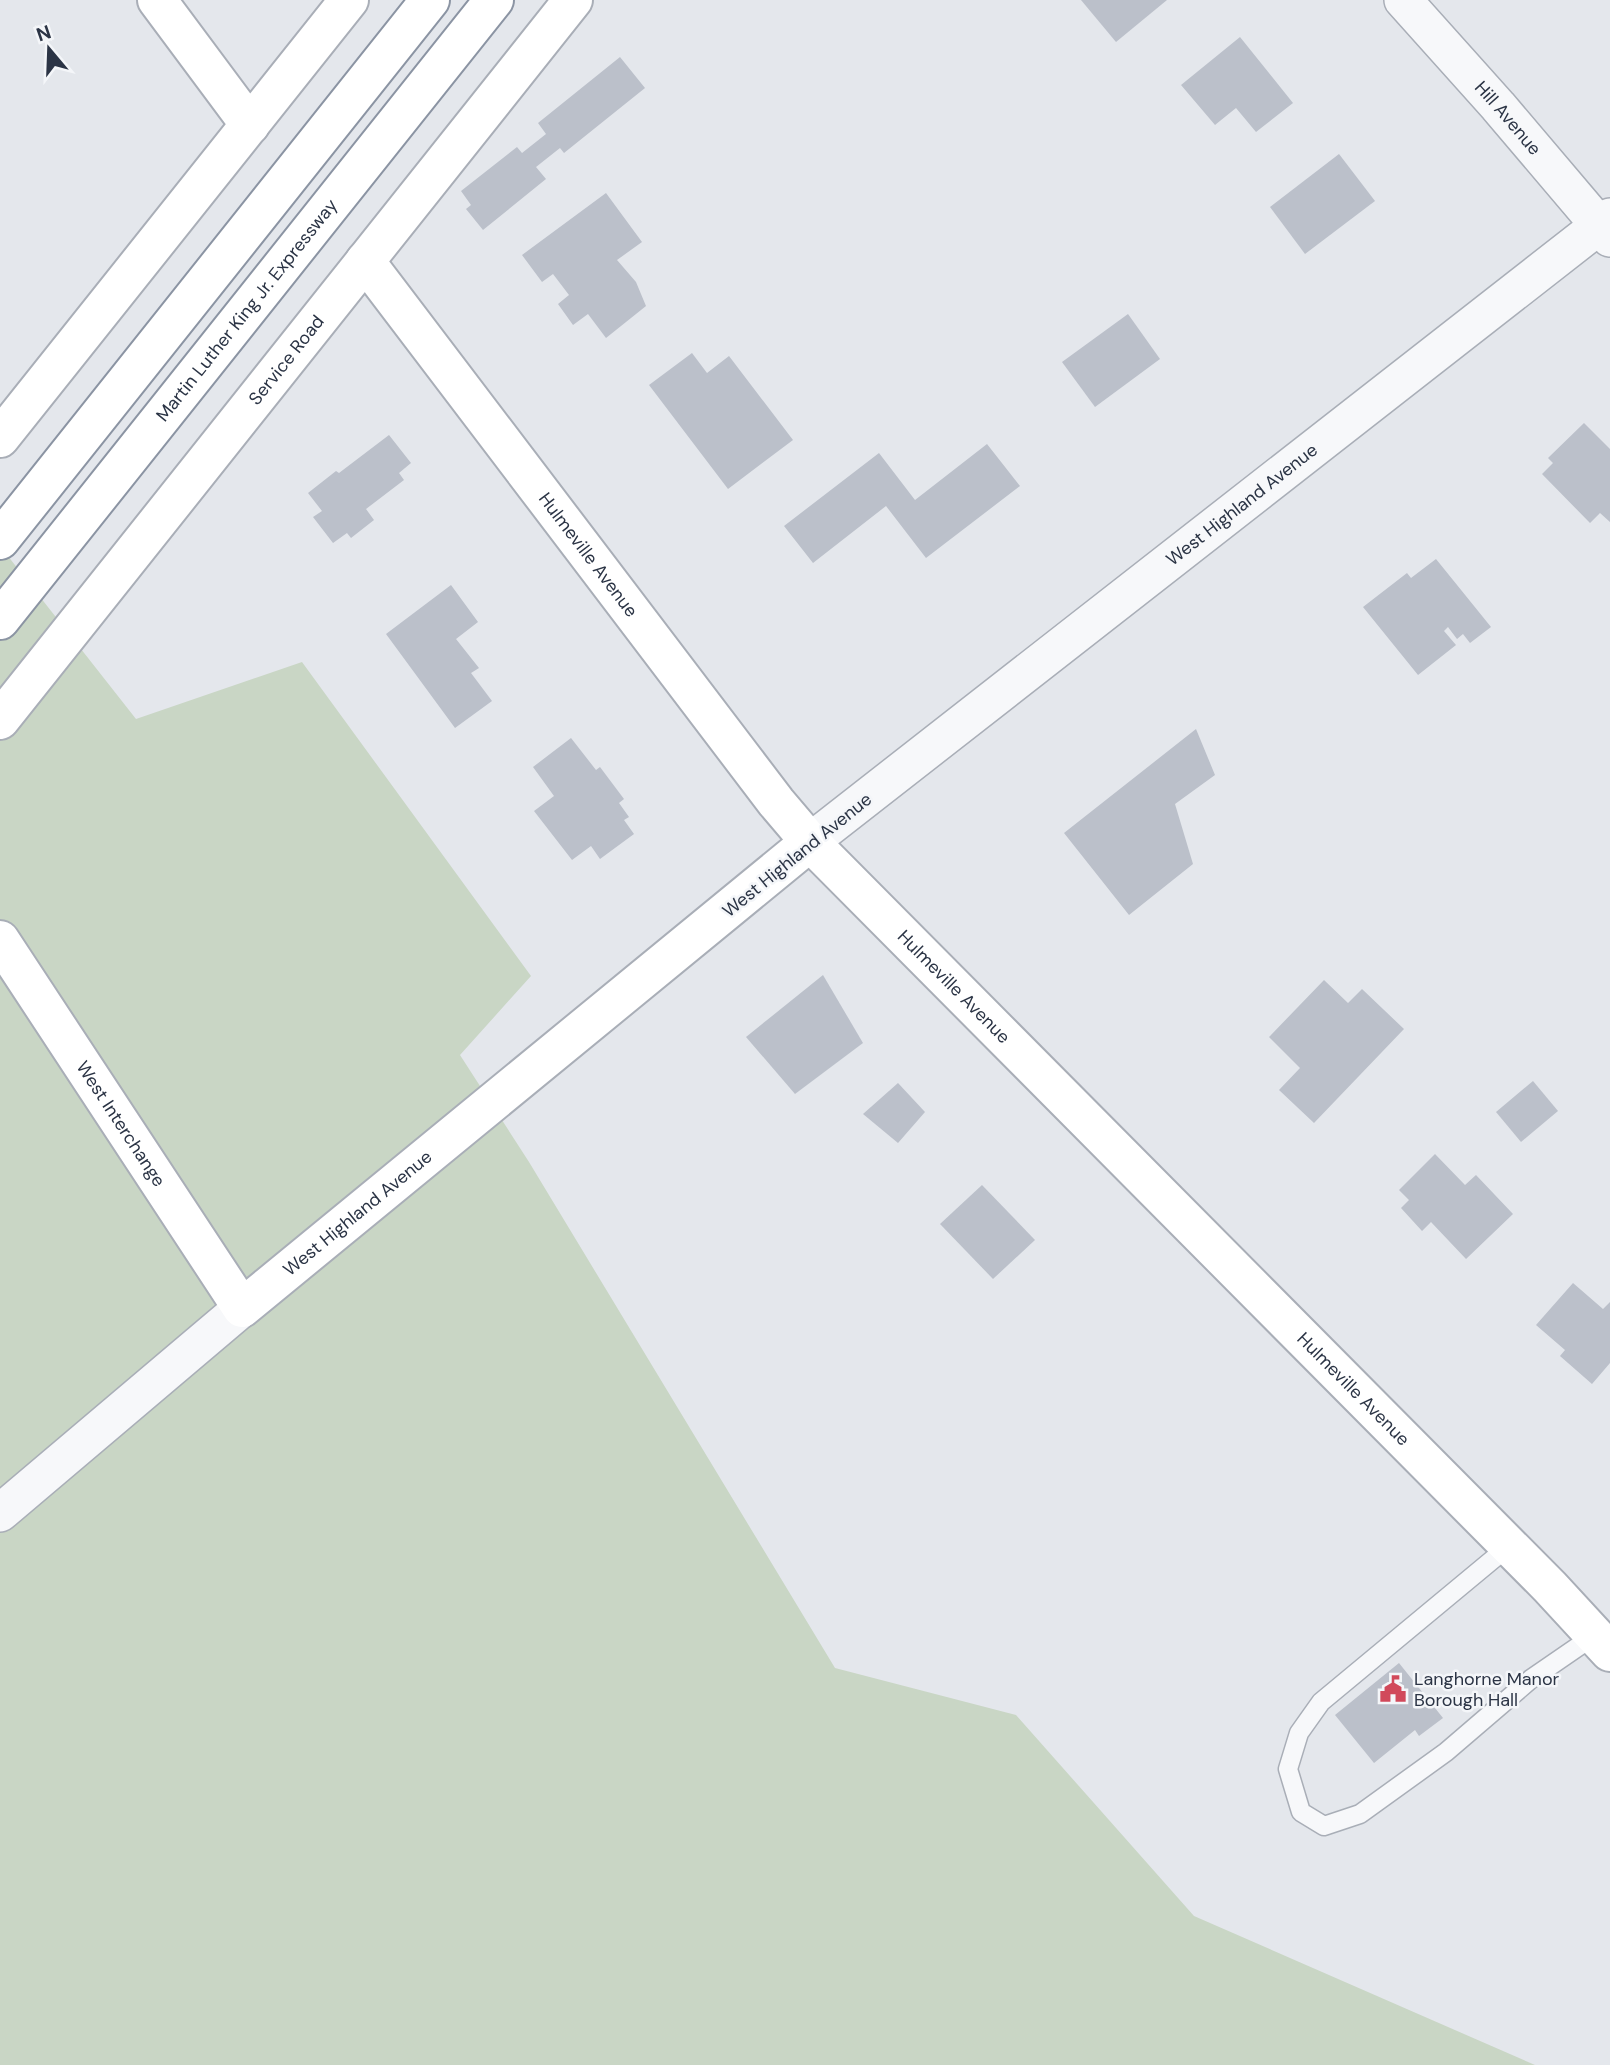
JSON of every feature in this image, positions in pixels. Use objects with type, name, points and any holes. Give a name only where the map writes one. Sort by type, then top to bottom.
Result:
[{"type":"main road","points":[[157,0],[250,125]]},
{"type":"main road","points":[[0,438],[349,0]]},
{"type":"main road","points":[[0,540],[430,0]]},
{"type":"main road","name":"Martin Luther King Jr. Expressway","points":[[0,620],[494,0]]},
{"type":"main road","name":"Service Road","points":[[0,720],[573,0]]},
{"type":"main road","name":"Hulmeville Avenue","points":[[365,261],[776,802],[810,842],[1509,1546],[1602,1644]]},
{"type":"main road","name":"West Highland Avenue","points":[[242,1308],[810,842]]},
{"type":"main road","name":"West Interchange","points":[[0,940],[242,1308]]},
{"type":"street","name":"Hill Avenue","points":[[1404,0],[1607,227]]},
{"type":"street","name":"West Highland Avenue","points":[[810,842],[1607,227]]},
{"type":"street","name":"West Highland Avenue","points":[[0,1513],[242,1308]]},
{"type":"lane","points":[[1509,1546],[1321,1702],[1299,1732],[1288,1769],[1301,1812],[1324,1826],[1360,1814],[1446,1752],[1531,1679],[1602,1644]]},
{"type":"green space","points":[[0,546],[136,719],[302,662],[531,976],[460,1055],[529,1162],[835,1668],[1016,1715],[1194,1916],[1535,2065],[0,2065]]},
{"type":"building","points":[[1081,0],[1167,0],[1116,42]]},
{"type":"building","points":[[1240,37],[1293,103],[1256,132],[1236,108],[1215,125],[1181,85]]},
{"type":"building","points":[[620,57],[645,88],[564,153],[560,148],[536,167],[546,179],[483,230],[466,209],[471,205],[461,191],[517,147],[522,153],[546,134],[538,123]]},
{"type":"building","points":[[1339,154],[1375,201],[1305,254],[1270,207]]},
{"type":"building","points":[[606,193],[642,242],[617,260],[636,282],[646,306],[606,338],[588,314],[573,325],[558,304],[569,295],[553,274],[542,282],[522,255]]},
{"type":"building","points":[[1128,314],[1160,359],[1095,407],[1062,362]]},
{"type":"building","points":[[692,353],[707,373],[729,356],[793,440],[728,489],[649,385]]},
{"type":"building","points":[[1584,423],[1610,449],[1610,522],[1600,513],[1590,523],[1542,474],[1553,463],[1548,458]]},
{"type":"building","points":[[389,435],[411,463],[399,473],[404,480],[366,509],[374,520],[351,538],[347,533],[333,543],[313,517],[322,511],[308,493]]},
{"type":"building","points":[[987,444],[1020,486],[926,558],[886,506],[813,563],[784,526],[879,453],[915,500]]},
{"type":"building","points":[[1436,559],[1491,627],[1470,643],[1463,634],[1457,639],[1448,627],[1444,631],[1456,645],[1418,675],[1363,607],[1407,573],[1411,578]]},
{"type":"building","points":[[451,585],[478,622],[456,639],[479,668],[471,673],[492,701],[455,728],[386,634]]},
{"type":"building","points":[[1196,729],[1215,775],[1175,804],[1193,864],[1129,915],[1064,833]]},
{"type":"building","points":[[571,738],[596,770],[600,767],[624,799],[619,803],[629,817],[624,820],[634,834],[600,859],[591,846],[572,860],[534,811],[554,796],[533,767]]},
{"type":"building","points":[[823,975],[863,1043],[795,1094],[746,1037]]},
{"type":"building","points":[[1324,980],[1348,1003],[1362,989],[1404,1029],[1314,1123],[1279,1090],[1300,1068],[1269,1037]]},
{"type":"building","points":[[1533,1081],[1558,1111],[1521,1142],[1496,1112]]},
{"type":"building","points":[[898,1083],[925,1112],[898,1143],[863,1114]]},
{"type":"building","points":[[1435,1154],[1465,1185],[1476,1175],[1513,1214],[1466,1259],[1431,1222],[1422,1231],[1401,1208],[1409,1200],[1399,1190]]},
{"type":"building","points":[[982,1185],[1035,1240],[993,1279],[940,1224]]},
{"type":"building","points":[[1573,1283],[1603,1309],[1610,1302],[1610,1363],[1592,1384],[1560,1356],[1565,1350],[1536,1325]]},
{"type":"building","name":"Langhorne Manor Borough Hall","points":[[1399,1663],[1443,1718],[1419,1736],[1415,1730],[1374,1763],[1335,1715]]},
{"type":"place","name":"Langhorne Manor Borough Hall","points":[[1393,1689]]}]
